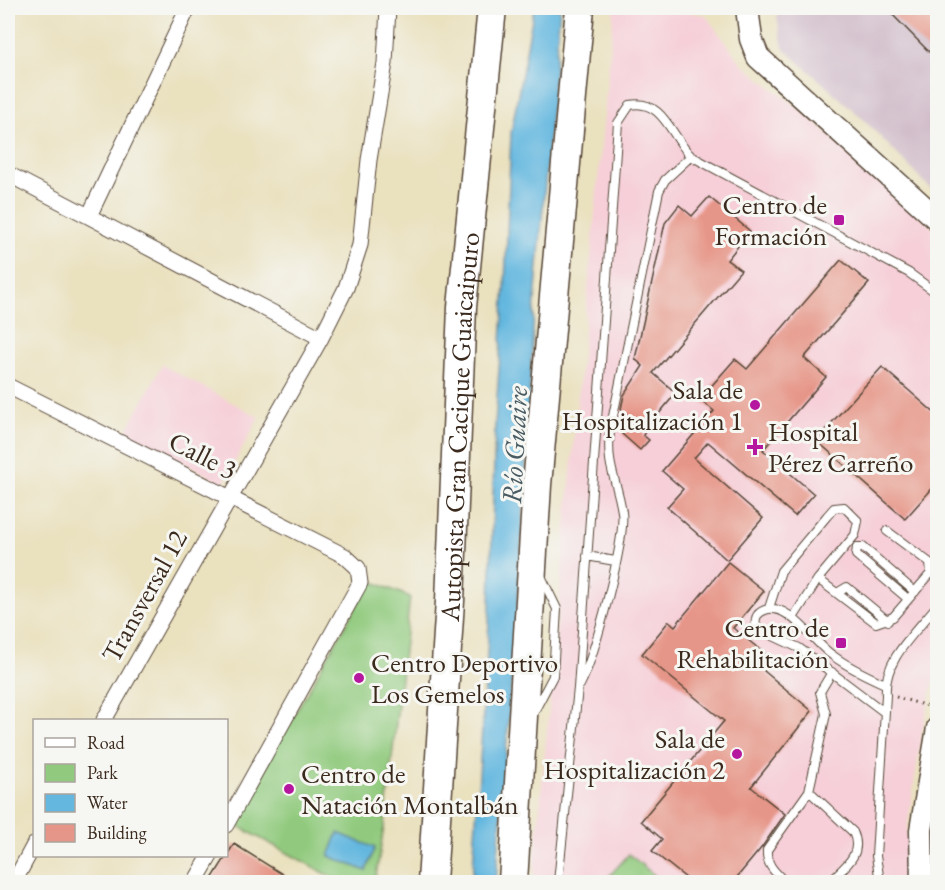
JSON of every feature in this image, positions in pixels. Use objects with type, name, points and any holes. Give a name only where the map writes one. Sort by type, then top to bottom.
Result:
[{"type":"highway","name":"Autopista Gran Cacique Guaicaipuro","points":[[432,882],[450,601],[462,307],[492,8]]},
{"type":"highway","points":[[513,882],[532,565],[580,8]]},
{"type":"main road","points":[[747,8],[752,39],[758,57],[938,220]]},
{"type":"main road","points":[[922,882],[921,830],[938,728]]},
{"type":"street","points":[[89,216],[188,8]]},
{"type":"street","name":"Transversal 12","points":[[105,719],[321,338],[346,288],[360,245],[369,160],[385,63],[388,8]]},
{"type":"street","points":[[8,174],[321,338]]},
{"type":"street","name":"Calle 3","points":[[8,386],[345,556],[358,568],[360,583],[228,821]]},
{"type":"street","points":[[14,882],[33,847]]},
{"type":"street","points":[[195,882],[209,857]]},
{"type":"lane","points":[[558,882],[578,688],[618,123],[623,112],[630,105],[646,104],[664,117],[683,149],[691,156],[909,273],[938,294]]},
{"type":"lane","points":[[578,688],[587,671],[594,647],[622,532],[622,512],[608,455],[610,431],[658,191],[665,180],[691,156]]},
{"type":"lane","points":[[793,618],[818,579],[859,528],[858,521],[844,507],[834,508],[826,516],[781,571],[769,608],[755,618],[756,628],[799,648],[884,712]]},
{"type":"lane","points":[[818,579],[876,624],[888,621],[931,573],[930,563],[887,531]]},
{"type":"lane","points":[[908,599],[856,555],[857,547],[863,547],[915,592]]},
{"type":"lane","points":[[587,556],[615,561]]},
{"type":"lane","points":[[880,882],[876,856],[885,684],[892,660],[938,604]]},
{"type":"lane","points":[[769,608],[793,618],[830,654],[885,684]]},
{"type":"lane","points":[[785,882],[770,867],[766,858],[767,850],[809,791],[826,714],[820,692],[832,672]]},
{"type":"lane","points":[[809,791],[853,832],[856,839],[854,857],[829,882]]},
{"type":"path","points":[[886,695],[938,709]]},
{"type":"shaded area","name":"Hospital Pérez Carreño","points":[[614,8],[666,8],[705,15],[743,65],[813,120],[937,232],[938,661],[922,732],[907,829],[913,882],[533,882]]},
{"type":"shaded area","points":[[779,8],[937,8],[937,195],[863,119],[783,48],[777,17]]},
{"type":"shaded area","points":[[162,365],[259,417],[223,484],[126,432]]},
{"type":"green space","name":"Centro Deportivo Los Gemelos","points":[[371,581],[410,597],[385,821],[375,882],[341,882],[232,823]]},
{"type":"green space","points":[[629,854],[662,882],[604,882]]},
{"type":"water","name":"Río Guaire","points":[[534,8],[560,8],[534,313],[520,569],[496,882],[472,882],[490,607],[495,424],[505,286],[511,133]]},
{"type":"water","points":[[338,833],[375,848],[366,871],[329,856]]},
{"type":"building","points":[[886,8],[938,8],[938,61]]},
{"type":"building","points":[[709,197],[750,231],[727,260],[741,270],[653,373],[676,393],[648,427],[643,435],[649,440],[640,450],[622,434],[634,420],[621,409],[624,395],[643,366],[635,359],[665,223],[679,205],[692,216]]},
{"type":"building","name":"Sala de Hospitalización 1","points":[[841,260],[869,283],[804,358],[826,377],[763,450],[814,494],[795,516],[708,442],[694,458],[763,518],[727,560],[667,507],[683,489],[662,471],[714,411],[700,399],[735,359],[747,369]]},
{"type":"building","points":[[882,367],[938,416],[938,482],[905,519],[816,440]]},
{"type":"building","name":"Sala de Hospitalización 2","points":[[728,562],[764,591],[733,628],[773,660],[764,671],[812,711],[751,787],[785,814],[762,847],[733,882],[691,882],[652,851],[662,839],[641,821],[724,721],[642,654],[669,621],[675,626]]},
{"type":"building","points":[[234,844],[295,882],[210,882],[228,857]]},
{"type":"place","name":"Centro de Formación","points":[[839,220]]},
{"type":"place","name":"Sala de Hospitalización 1","points":[[755,405]]},
{"type":"place","name":"Hospital Pérez Carreño","points":[[755,447]]},
{"type":"place","name":"Centro de Rehabilitación","points":[[841,643]]},
{"type":"place","name":"Centro Deportivo Los Gemelos","points":[[359,678]]},
{"type":"place","name":"Sala de Hospitalización 2","points":[[737,754]]},
{"type":"place","name":"Centro de Natación Montalbán","points":[[289,789]]}]
